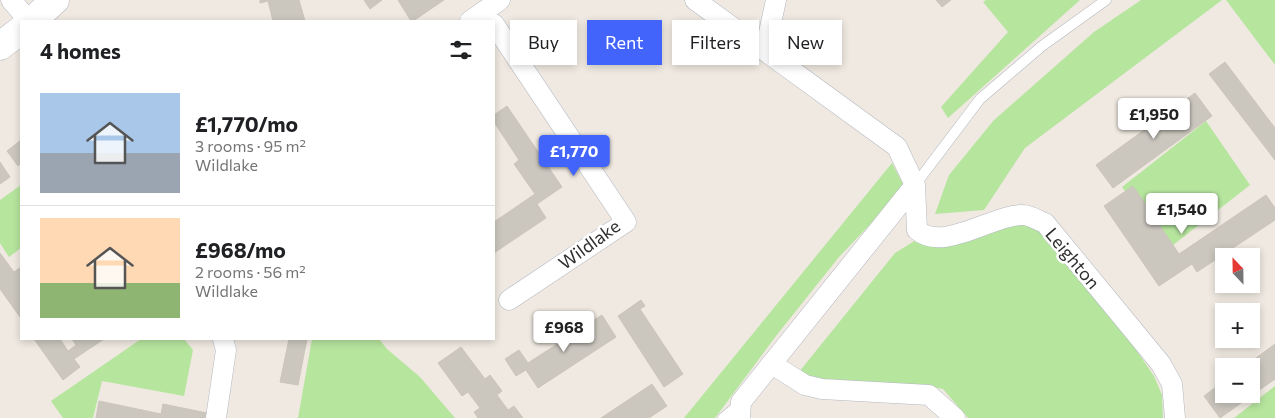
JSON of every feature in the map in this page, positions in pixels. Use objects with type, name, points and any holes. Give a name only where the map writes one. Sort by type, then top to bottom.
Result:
[{"type":"street","points":[[11,0],[29,20]]},
{"type":"street","points":[[31,20],[54,0]]},
{"type":"street","name":"Leighton","points":[[696,0],[898,147],[915,185],[917,230],[922,234],[941,238],[1023,214],[1045,223],[1161,364],[1172,384],[1175,418]]},
{"type":"street","points":[[765,51],[776,0]]},
{"type":"street","name":"Wildlake","points":[[495,26],[626,222],[509,300]]},
{"type":"street","points":[[0,46],[20,31]]},
{"type":"street","points":[[741,410],[772,364],[915,185]]},
{"type":"street","points":[[216,418],[226,350],[223,340]]},
{"type":"street","points":[[772,364],[805,385],[822,389],[930,395],[955,418]]},
{"type":"lane","points":[[915,185],[980,99],[1042,46],[1106,0]]},
{"type":"lane","points":[[723,418],[741,410]]},
{"type":"green space","points":[[986,0],[1080,0],[948,118],[941,107],[1008,32],[983,2]]},
{"type":"green space","points":[[1141,0],[1222,0],[1025,148],[984,210],[935,214],[949,175],[994,120],[1094,32]]},
{"type":"green space","points":[[1226,0],[1275,0],[1275,65]]},
{"type":"green space","points":[[1206,121],[1250,185],[1168,249],[1122,187]]},
{"type":"green space","points":[[892,163],[905,188],[839,257],[776,336],[715,418],[684,418]]},
{"type":"green space","points":[[20,186],[20,249],[9,257],[0,243],[0,200]]},
{"type":"green space","points":[[1030,223],[1046,231],[1106,306],[1154,376],[1162,395],[1163,418],[968,418],[943,389],[926,386],[804,378],[799,372],[895,253],[916,240],[1012,224]]},
{"type":"green space","points":[[140,340],[185,340],[193,350],[184,396],[102,381],[93,418],[63,418],[51,401]]},
{"type":"green space","points":[[312,340],[380,340],[387,349],[420,377],[455,418],[298,418]]},
{"type":"green space","points":[[1275,386],[1275,418],[1234,418],[1253,403],[1260,403],[1260,398]]},
{"type":"building","points":[[260,0],[299,0],[305,20],[273,20],[268,1],[260,3]]},
{"type":"building","points":[[364,0],[382,0],[370,9]]},
{"type":"building","points":[[398,0],[444,0],[414,20],[410,20]]},
{"type":"building","points":[[936,0],[951,0],[942,7]]},
{"type":"building","points":[[1225,62],[1275,128],[1275,160],[1209,74]]},
{"type":"building","points":[[1195,93],[1212,116],[1113,188],[1096,165]]},
{"type":"building","points":[[507,106],[562,187],[537,204],[546,218],[495,252],[495,221],[535,194],[514,164],[519,160],[495,124],[495,114]]},
{"type":"building","points":[[20,141],[20,164],[18,166],[7,151]]},
{"type":"building","points":[[0,162],[10,177],[0,184]]},
{"type":"building","points":[[1133,186],[1179,254],[1266,195],[1275,208],[1275,220],[1233,248],[1215,248],[1215,260],[1197,272],[1192,264],[1159,286],[1104,206]]},
{"type":"building","points":[[0,253],[14,272],[20,268],[20,317],[0,289]]},
{"type":"building","points":[[641,300],[645,306],[640,309],[683,374],[664,387],[618,316]]},
{"type":"building","points":[[602,315],[616,337],[538,388],[526,370],[516,376],[505,359],[519,350],[528,363]]},
{"type":"building","points":[[35,340],[61,340],[68,351],[76,345],[73,340],[102,340],[74,359],[80,367],[63,380]]},
{"type":"building","points":[[289,340],[307,340],[298,385],[280,382]]},
{"type":"building","points":[[1275,344],[1275,379],[1260,390],[1260,358],[1256,358]]},
{"type":"building","points":[[461,347],[485,379],[490,375],[502,391],[497,395],[508,410],[514,406],[523,418],[478,418],[474,412],[480,408],[468,392],[462,396],[438,363]]},
{"type":"building","points":[[652,384],[667,406],[649,418],[601,418]]},
{"type":"building","points":[[1215,388],[1215,403],[1241,403],[1220,418],[1204,396]]},
{"type":"building","points":[[99,401],[161,414],[163,404],[207,413],[206,418],[96,418]]}]
